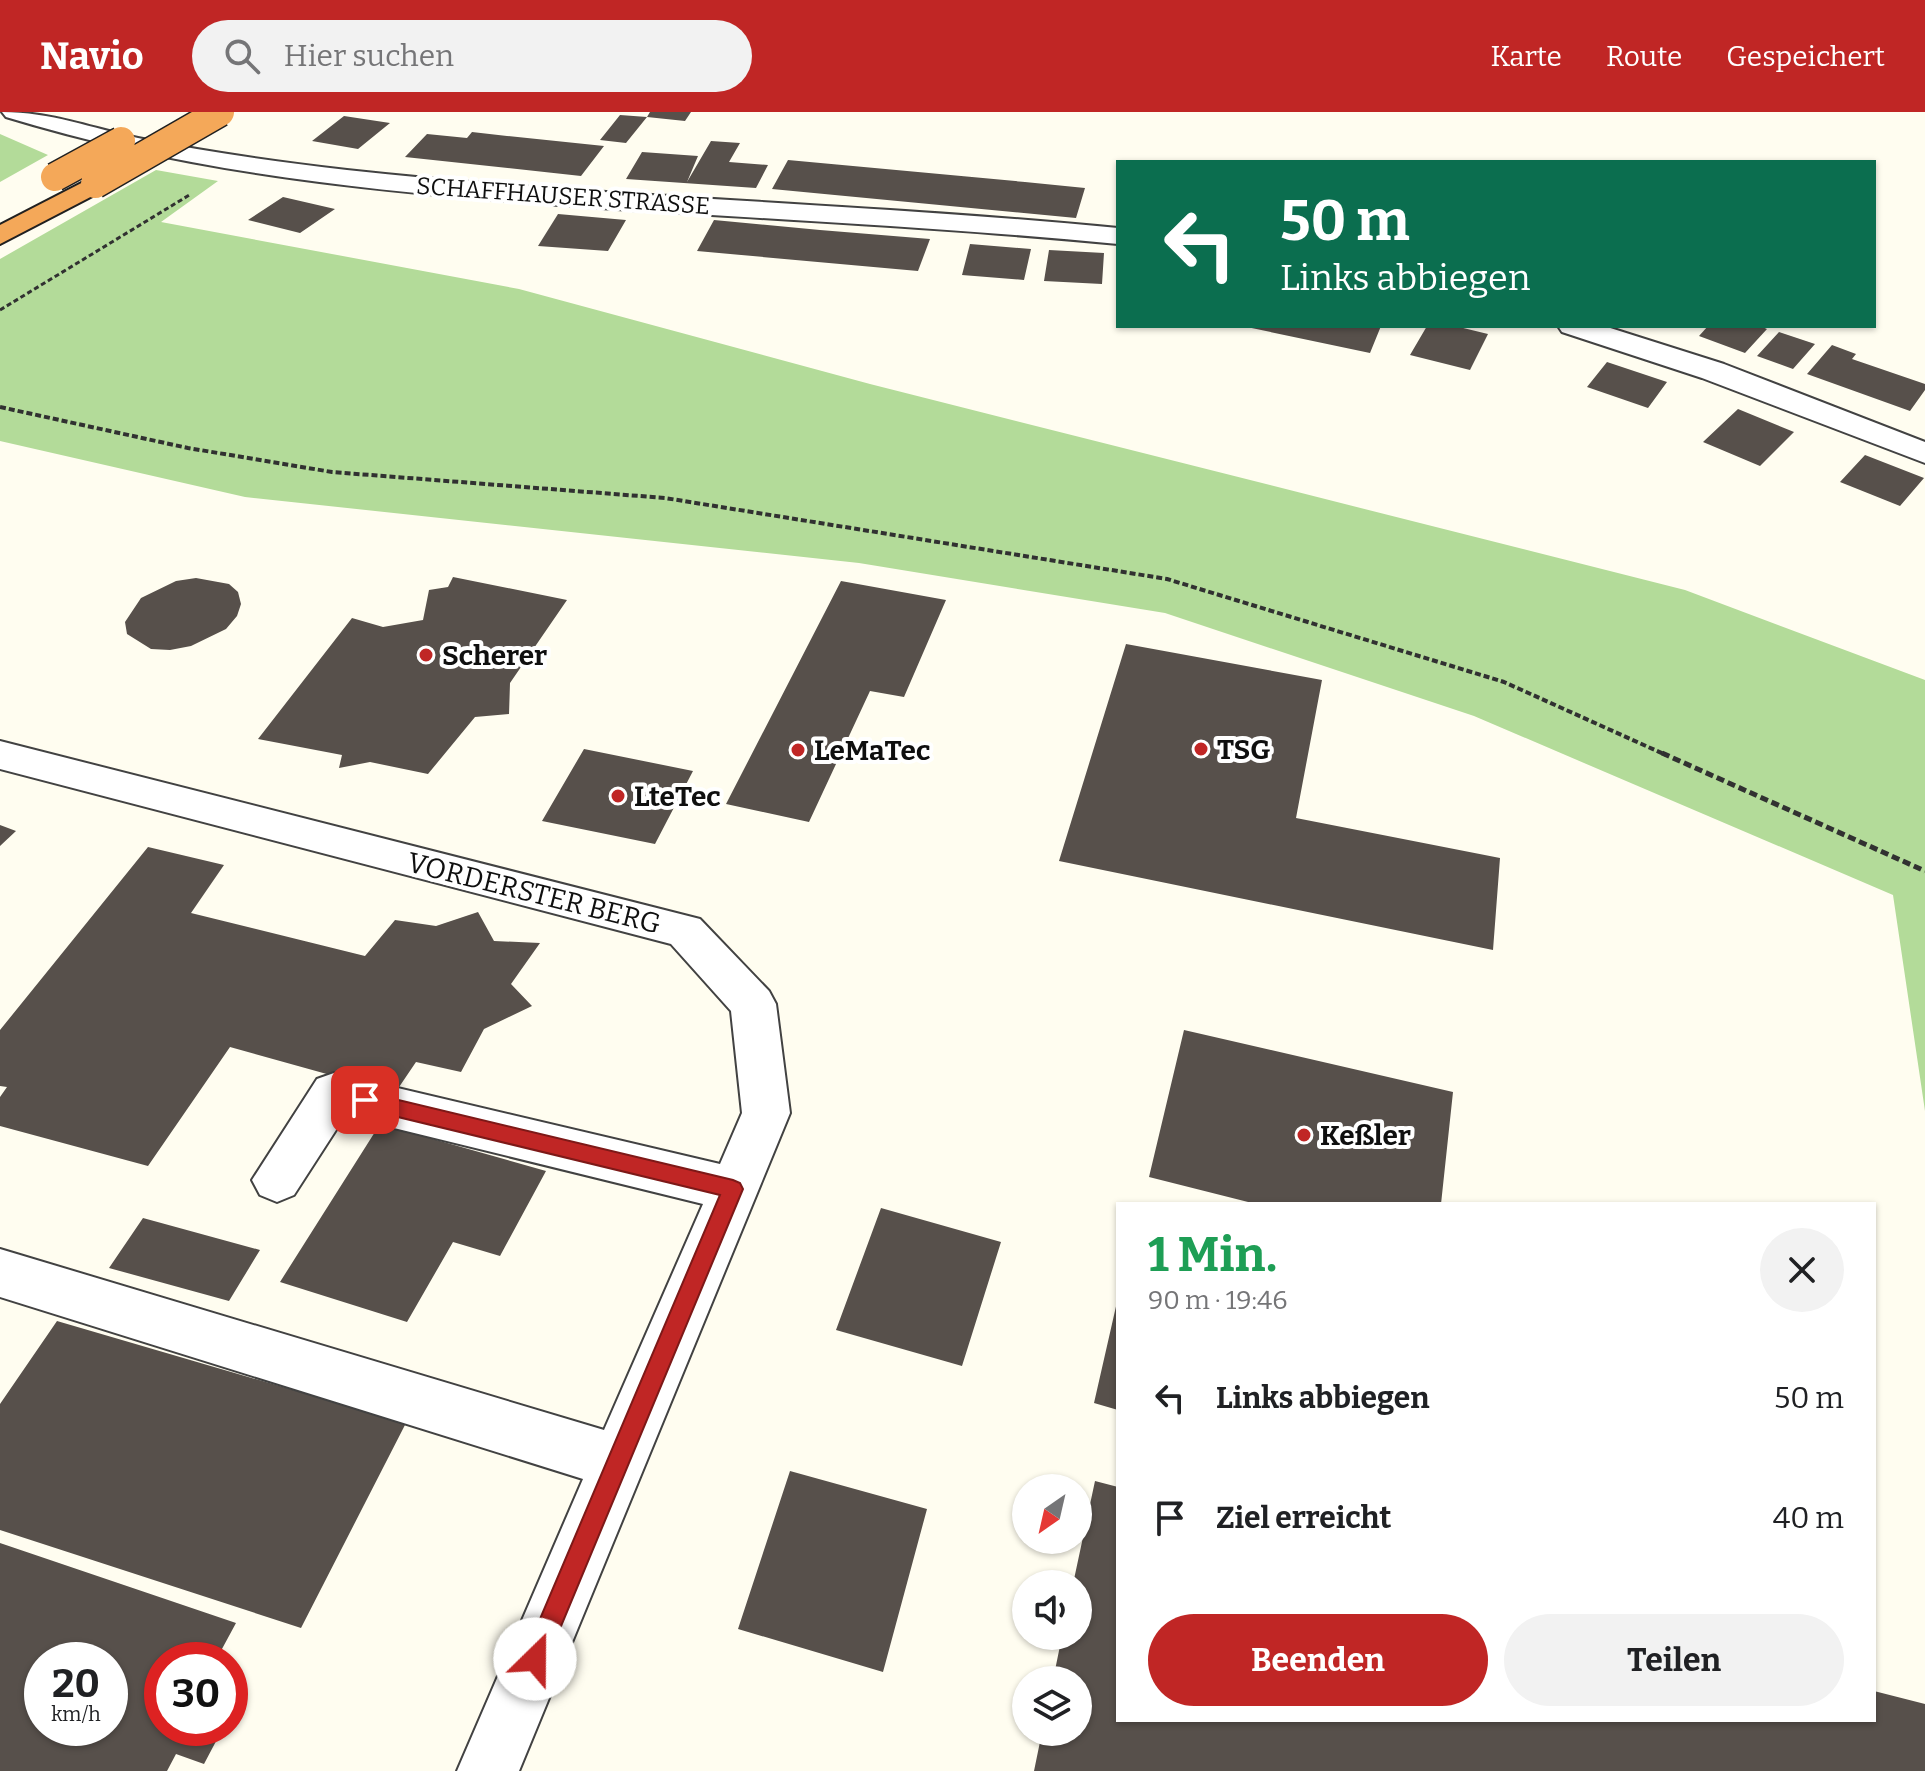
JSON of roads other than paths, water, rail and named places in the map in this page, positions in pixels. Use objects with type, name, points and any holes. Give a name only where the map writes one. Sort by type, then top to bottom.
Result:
[{"type":"highway","points":[[0,206],[171,112]]},
{"type":"highway","points":[[0,236],[220,112]]},
{"type":"street","name":"SCHAFFHAUSER STRASSE","points":[[15,112],[69,130],[239,164],[396,184],[1116,236]]},
{"type":"street","points":[[1579,328],[1713,371],[1925,453]]},
{"type":"street","name":"VORDERSTER BERG","points":[[0,755],[685,931],[753,1004],[766,1113],[488,1771]]},
{"type":"street","points":[[277,1180],[334,1093],[733,1189]]},
{"type":"street","points":[[0,1273],[618,1462]]},
{"type":"place","name":"Scherer","points":[[426,655]]},
{"type":"place","name":"TSG","points":[[1201,749]]},
{"type":"place","name":"LeMaTec","points":[[798,750]]},
{"type":"place","name":"LteTec","points":[[618,796]]},
{"type":"place","name":"Keßler","points":[[1304,1135]]}]
